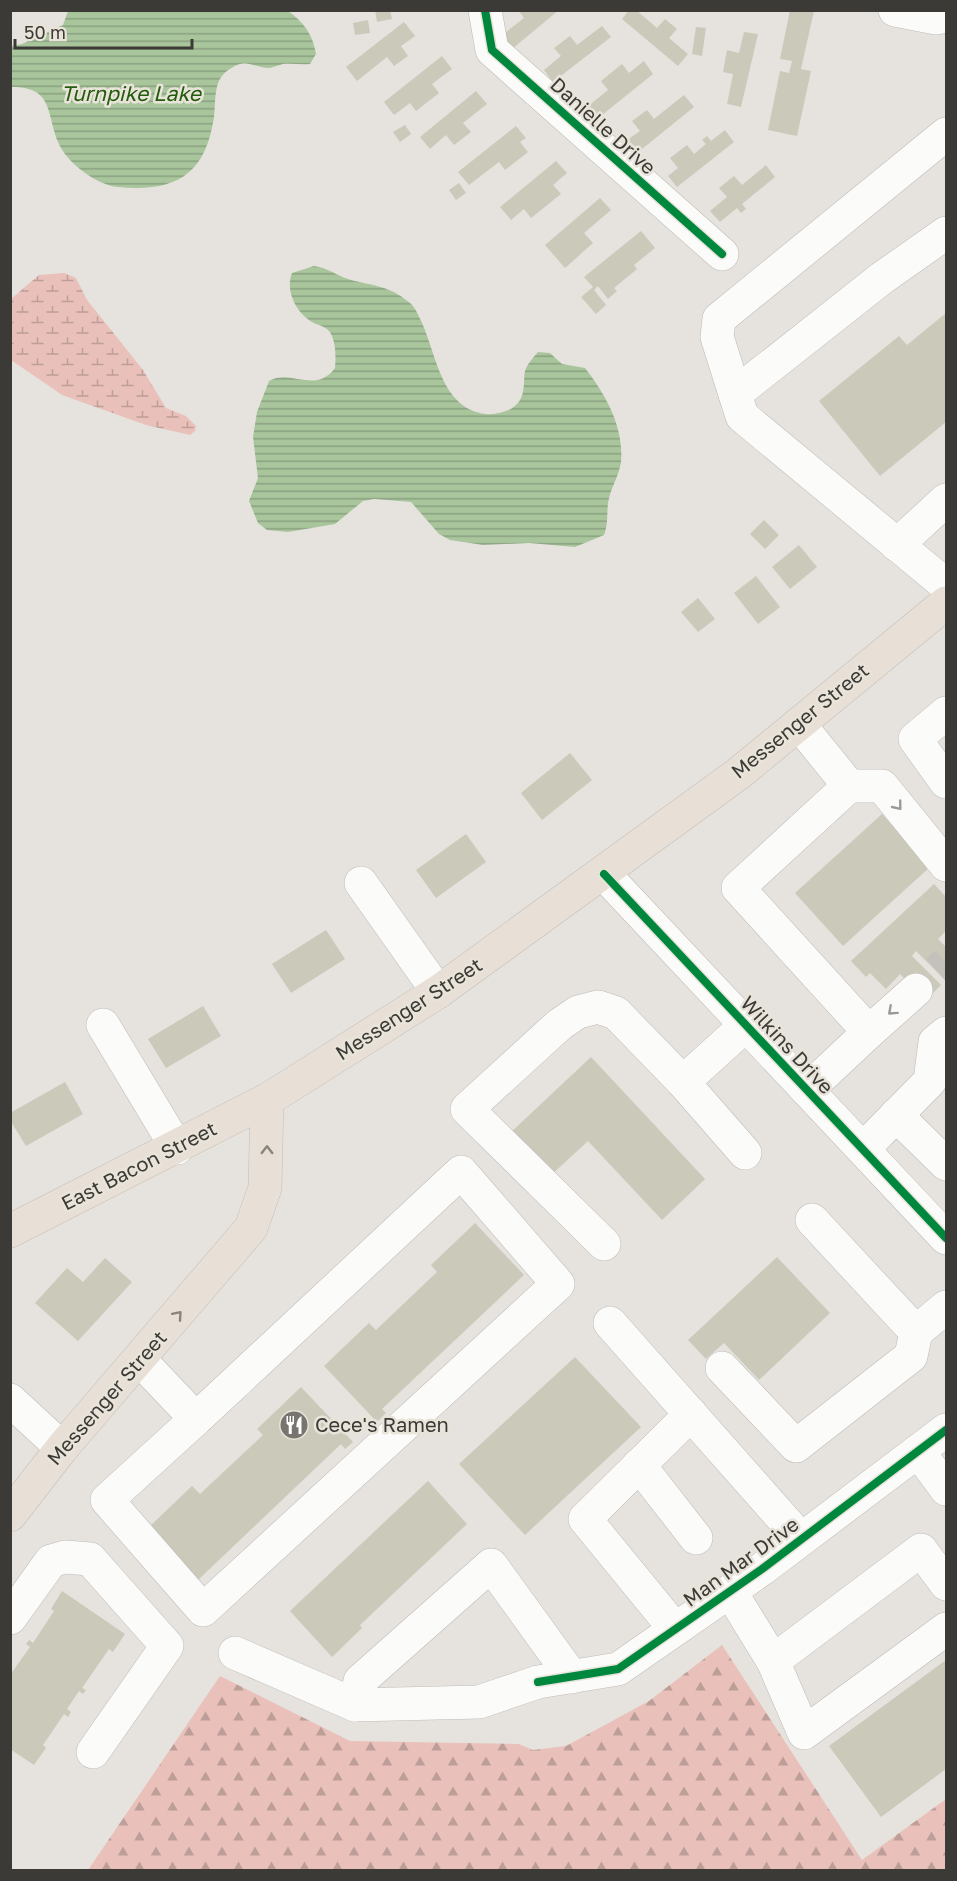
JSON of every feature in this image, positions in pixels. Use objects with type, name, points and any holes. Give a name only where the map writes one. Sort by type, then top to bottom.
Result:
[{"type":"main road","name":"Messenger Street","points":[[10,1515],[62,1448],[251,1228],[265,1188],[267,1100],[438,992],[604,874],[738,774],[830,696],[946,603]]},
{"type":"main road","name":"East Bacon Street","points":[[10,1231],[177,1148],[267,1100]]},
{"type":"street","name":"Danielle Drive","points":[[485,10],[492,50],[722,254]]},
{"type":"street","points":[[895,10],[936,18],[946,16]]},
{"type":"street","points":[[945,140],[719,319],[717,338],[742,416],[946,585]]},
{"type":"street","points":[[735,394],[882,278],[946,233]]},
{"type":"street","points":[[897,545],[946,500]]},
{"type":"street","points":[[946,713],[915,739],[946,782]]},
{"type":"street","points":[[799,724],[849,786]]},
{"type":"street","points":[[869,1032],[738,888],[849,786],[882,786],[946,865]]},
{"type":"street","name":"Wilkins Drive","points":[[604,874],[946,1238]]},
{"type":"street","points":[[361,883],[438,992]]},
{"type":"street","points":[[807,1090],[928,979]]},
{"type":"street","points":[[604,1244],[467,1109],[559,1024],[578,1012],[598,1007],[616,1013],[683,1082],[745,1153]]},
{"type":"street","points":[[103,1025],[177,1148]]},
{"type":"street","points":[[683,1082],[746,1025]]},
{"type":"street","points":[[863,1149],[930,1081],[939,1078],[935,1042],[946,1033]]},
{"type":"street","points":[[896,1115],[946,1164]]},
{"type":"street","points":[[461,1172],[558,1284],[203,1610],[107,1500],[196,1419],[461,1172]]},
{"type":"street","points":[[812,1220],[916,1332]]},
{"type":"street","points":[[722,1368],[796,1446],[911,1356],[916,1332],[946,1307]]},
{"type":"street","points":[[610,1323],[801,1539]]},
{"type":"street","points":[[139,1359],[196,1419]]},
{"type":"street","points":[[10,1400],[62,1448]]},
{"type":"street","points":[[675,1629],[585,1519],[691,1414]]},
{"type":"street","name":"Man Mar Drive","points":[[355,1705],[479,1702],[538,1682],[618,1668],[730,1591],[946,1430]]},
{"type":"street","points":[[918,1451],[946,1489]]},
{"type":"street","points":[[639,1466],[696,1538]]},
{"type":"street","points":[[773,1661],[921,1550],[946,1584]]},
{"type":"street","points":[[10,1617],[51,1561],[65,1557],[90,1559],[167,1646],[93,1752]]},
{"type":"street","points":[[236,1653],[355,1705],[360,1681],[491,1565],[572,1677]]},
{"type":"street","points":[[730,1591],[773,1661],[804,1733],[946,1629]]},
{"type":"green space","points":[[64,273],[76,278],[87,300],[143,370],[166,408],[186,416],[196,426],[195,431],[190,435],[146,425],[62,395],[11,360],[11,299],[39,275]]},
{"type":"green space","points":[[722,1645],[862,1860],[946,1799],[946,1870],[88,1870],[220,1676],[350,1741],[519,1744],[533,1750],[566,1746],[649,1701]]},
{"type":"water","name":"Turnpike Lake","points":[[68,11],[288,11],[307,30],[316,54],[310,64],[283,64],[264,68],[245,63],[227,71],[217,86],[210,137],[203,154],[194,167],[171,183],[155,187],[118,187],[91,177],[62,150],[46,103],[41,96],[25,88],[11,87],[11,46],[22,44],[63,25]]},
{"type":"water","points":[[314,266],[348,279],[387,289],[410,303],[422,323],[437,365],[450,392],[471,410],[494,414],[516,405],[523,393],[526,368],[538,352],[550,353],[562,364],[585,368],[606,400],[620,436],[621,462],[609,498],[604,535],[575,547],[529,543],[483,545],[450,540],[439,534],[411,502],[374,499],[363,501],[335,524],[288,532],[267,530],[258,523],[249,501],[258,478],[253,437],[257,412],[269,381],[286,377],[319,380],[335,368],[335,349],[331,334],[327,329],[312,322],[301,313],[291,294],[292,273]]},
{"type":"building","points":[[375,10],[390,10],[392,19],[377,22]]},
{"type":"building","points":[[518,10],[559,10],[512,49],[501,36],[524,18]]},
{"type":"building","points":[[629,10],[636,10],[657,28],[665,19],[677,29],[669,38],[688,54],[678,66],[622,19]]},
{"type":"building","points":[[790,10],[814,11],[801,69],[811,71],[797,136],[768,130],[780,71],[789,73],[792,61],[780,59]]},
{"type":"building","points":[[368,20],[370,33],[355,35],[353,23]]},
{"type":"building","points":[[404,22],[415,36],[401,46],[408,56],[394,66],[387,57],[357,81],[346,67]]},
{"type":"building","points":[[602,26],[611,37],[553,82],[544,70],[561,56],[554,48],[570,36],[577,45]]},
{"type":"building","points":[[696,27],[706,28],[702,56],[692,54]]},
{"type":"building","points":[[744,32],[758,34],[741,107],[727,104],[733,74],[723,72],[727,50],[739,53]]},
{"type":"building","points":[[442,56],[452,69],[432,84],[439,93],[416,111],[410,103],[394,115],[384,102]]},
{"type":"building","points":[[644,61],[653,74],[597,119],[587,107],[608,90],[601,81],[622,64],[629,73]]},
{"type":"building","points":[[476,91],[487,104],[463,123],[471,132],[454,145],[446,135],[430,149],[420,137]]},
{"type":"building","points":[[684,95],[694,107],[637,153],[627,140],[640,131],[632,121],[647,110],[654,119]]},
{"type":"building","points":[[405,125],[411,134],[400,142],[393,132]]},
{"type":"building","points":[[516,126],[526,138],[520,142],[528,152],[505,170],[499,162],[469,185],[458,172]]},
{"type":"building","points":[[725,130],[734,142],[677,187],[668,176],[678,168],[670,158],[687,145],[694,154],[706,144],[702,140],[707,136],[711,141]]},
{"type":"building","points":[[556,161],[567,173],[553,185],[561,194],[531,218],[524,209],[511,220],[500,207]]},
{"type":"building","points":[[766,165],[775,177],[742,204],[746,209],[741,213],[737,208],[720,222],[710,211],[727,197],[719,188],[734,176],[742,185]]},
{"type":"building","points":[[459,183],[466,193],[456,200],[449,190]]},
{"type":"building","points":[[600,198],[611,210],[584,233],[593,243],[565,268],[545,245]]},
{"type":"building","points":[[641,231],[655,248],[634,265],[637,269],[614,288],[617,291],[608,299],[598,286],[594,290],[606,305],[596,314],[581,297],[593,287],[584,277]]},
{"type":"building","points":[[946,313],[946,422],[880,476],[819,401],[899,336],[907,345]]},
{"type":"building","points":[[764,520],[779,535],[765,549],[750,534]]},
{"type":"building","points":[[799,545],[817,567],[790,589],[772,567]]},
{"type":"building","points":[[756,576],[780,607],[758,624],[734,593]]},
{"type":"building","points":[[698,598],[715,619],[698,632],[681,612]]},
{"type":"building","points":[[570,753],[592,780],[542,820],[521,793]]},
{"type":"building","points":[[882,814],[930,867],[843,946],[795,893]]},
{"type":"building","points":[[466,834],[486,862],[436,898],[416,870]]},
{"type":"building","points":[[934,884],[946,897],[946,931],[938,939],[946,947],[946,981],[916,951],[912,956],[941,985],[926,1000],[900,974],[886,989],[870,973],[866,977],[851,961]]},
{"type":"building","points":[[326,930],[345,959],[291,993],[272,964]]},
{"type":"building","points":[[203,1006],[221,1036],[166,1068],[148,1039]]},
{"type":"building","points":[[591,1057],[705,1179],[662,1220],[588,1141],[549,1177],[509,1134]]},
{"type":"building","points":[[65,1082],[83,1114],[26,1146],[10,1120],[10,1113]]},
{"type":"building","points":[[475,1223],[524,1275],[382,1409],[386,1413],[377,1422],[324,1366],[369,1323],[376,1330],[437,1272],[431,1265]]},
{"type":"building","points":[[777,1257],[830,1313],[759,1380],[724,1343],[706,1359],[688,1340]]},
{"type":"building","points":[[105,1258],[132,1282],[78,1341],[35,1303],[67,1268],[83,1282]]},
{"type":"building","points":[[575,1357],[641,1427],[525,1535],[459,1464]]},
{"type":"building","points":[[301,1387],[353,1442],[345,1449],[341,1444],[198,1580],[148,1528],[192,1486],[200,1494],[263,1435],[257,1429]]},
{"type":"building","points":[[428,1481],[467,1524],[360,1625],[362,1628],[332,1657],[290,1611]]},
{"type":"building","points":[[62,1591],[125,1634],[113,1652],[109,1649],[82,1688],[86,1690],[83,1694],[79,1691],[67,1709],[71,1712],[68,1717],[64,1714],[43,1745],[46,1748],[34,1765],[10,1749],[10,1675],[30,1647],[26,1644],[29,1640],[33,1643],[54,1611],[51,1609]]},
{"type":"building","points":[[946,1660],[946,1769],[881,1817],[829,1746]]},
{"type":"tunnel","points":[[937,971],[946,963]]},
{"type":"cycle path","points":[[485,10],[492,50],[722,254]]},
{"type":"cycle path","points":[[604,874],[946,1238]]},
{"type":"cycle path","points":[[538,1682],[618,1669],[762,1569],[946,1430]]},
{"type":"place","name":"Cece's Ramen","points":[[294,1425]]}]
